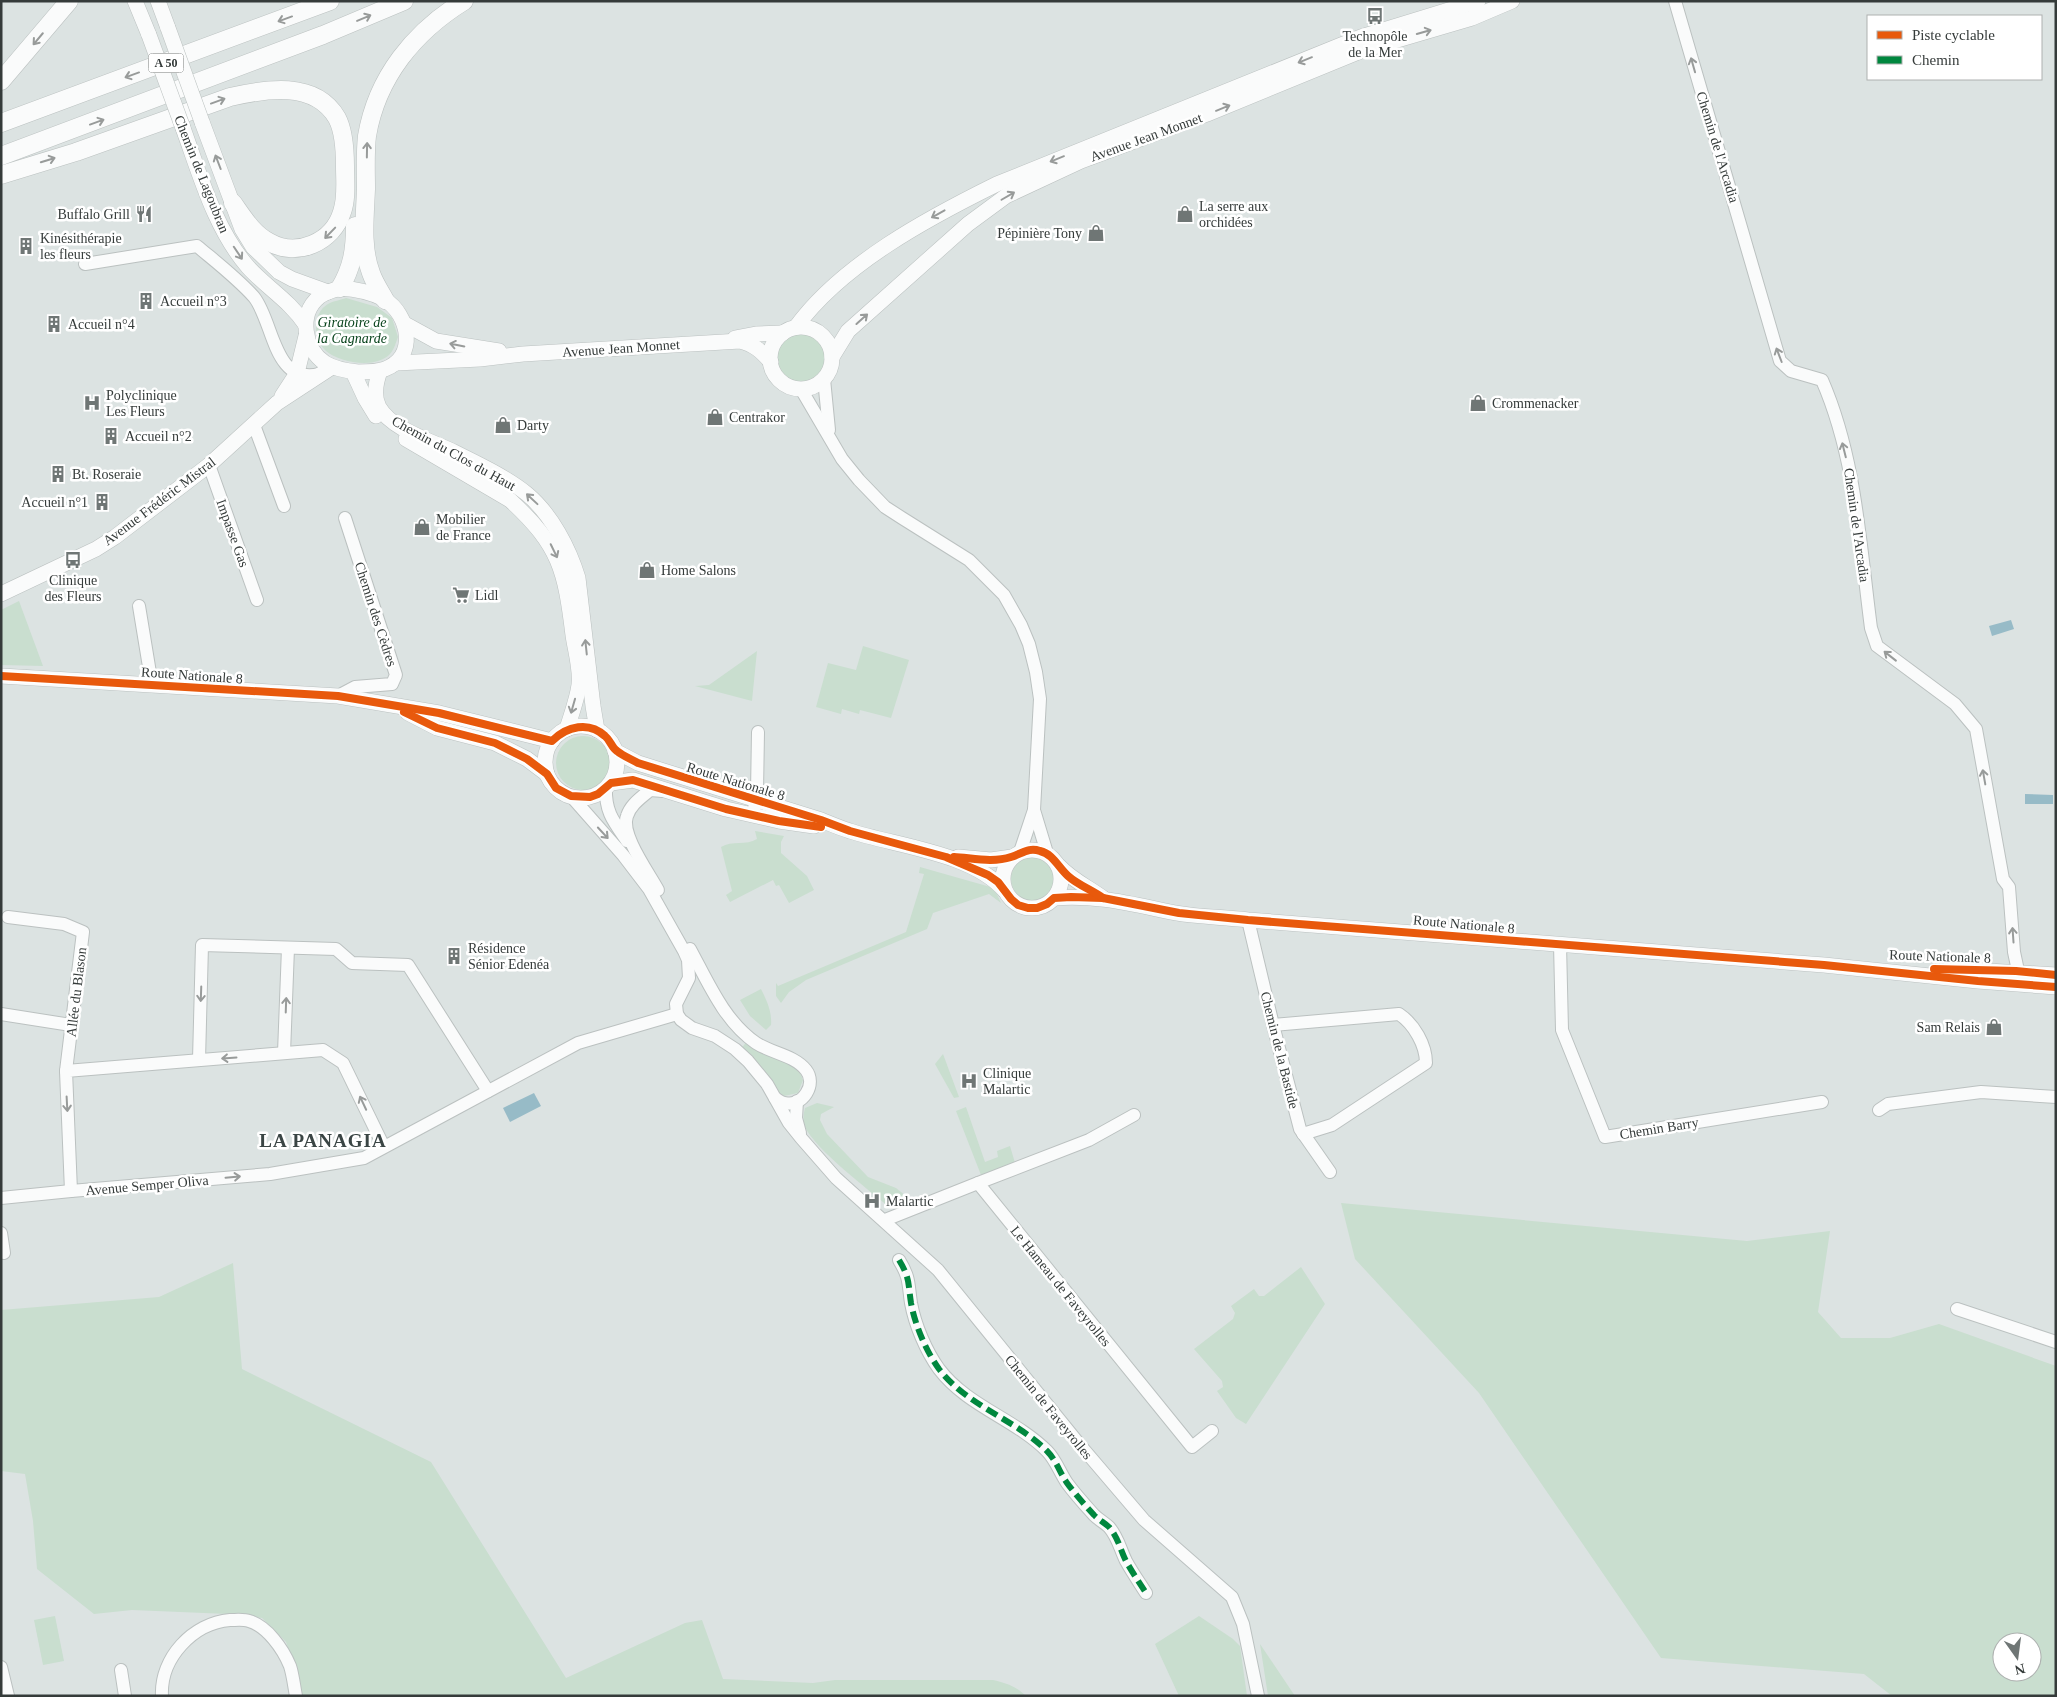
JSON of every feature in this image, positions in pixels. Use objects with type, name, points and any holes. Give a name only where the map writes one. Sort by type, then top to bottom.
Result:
[{"type":"highway","points":[[1,81],[69,1]]},
{"type":"highway","name":"A 50","points":[[1,123],[330,1]]},
{"type":"highway","name":"A 50","points":[[1,156],[323,35],[404,1]]},
{"type":"highway","points":[[385,300],[371,272],[366,244],[367,137],[374,108],[383,86],[398,59],[433,21],[464,1]]},
{"type":"highway","points":[[1,175],[76,152],[230,97],[256,90],[278,89],[299,91],[314,97],[328,107],[338,119],[351,145],[355,180],[354,257],[349,272],[334,290]]},
{"type":"highway","points":[[233,203],[249,225],[267,242],[277,246],[303,247],[324,239],[337,225],[345,199],[345,152],[338,119]]},
{"type":"main road","name":"Chemin de Lagoubran","points":[[135,1],[205,188],[228,238],[249,268],[291,305],[306,330]]},
{"type":"main road","name":"Chemin de Lagoubran","points":[[158,1],[242,229],[253,247],[266,262],[292,279],[334,290]]},
{"type":"main road","name":"Avenue Jean Monnet","points":[[719,341],[790,330],[816,303],[868,259],[919,225],[989,188],[1361,37],[1478,1]]},
{"type":"main road","name":"Avenue Jean Monnet","points":[[832,357],[848,332],[968,224],[1006,196],[1081,161],[1207,114],[1363,50],[1512,1]]},
{"type":"main road","points":[[354,289],[385,300],[399,312],[405,324],[407,341],[403,355],[396,363],[380,370],[354,372],[325,370],[313,350],[306,330],[315,301],[334,290],[354,289]]},
{"type":"main road","name":"Avenue Jean Monnet","points":[[405,324],[436,341],[471,348],[523,354]]},
{"type":"main road","points":[[809,328],[822,334],[830,346],[832,357],[832,365],[824,378],[817,384],[801,388],[791,387],[783,383],[776,376],[771,362],[772,346],[790,330],[809,328]]},
{"type":"main road","name":"Avenue Frédéric Mistral","points":[[277,402],[297,373],[306,330]]},
{"type":"main road","name":"Avenue Jean Monnet","points":[[396,363],[480,359],[523,354],[719,341],[740,341],[752,344],[771,362]]},
{"type":"main road","name":"Avenue Frédéric Mistral","points":[[1,594],[91,551],[115,537],[208,466],[277,402],[325,370]]},
{"type":"main road","name":"Chemin du Clos du Haut","points":[[380,370],[375,388],[376,397],[385,415],[408,430],[454,452],[514,485],[537,504],[557,533],[578,578],[592,706],[597,730]]},
{"type":"main road","name":"Chemin du Clos du Haut","points":[[354,372],[369,406],[375,416],[386,426],[510,500],[524,513],[551,545],[561,567],[568,591],[579,683],[567,729]]},
{"type":"main road","name":"Route Nationale 8","points":[[1,676],[338,696],[381,702],[439,714],[552,741]]},
{"type":"main road","name":"Route Nationale 8","points":[[381,702],[437,728],[495,743],[527,759],[547,774]]},
{"type":"main road","points":[[588,727],[597,730],[606,736],[615,750],[617,767],[608,785],[590,797],[571,796],[556,788],[547,774],[546,756],[552,741],[567,729],[588,727]]},
{"type":"main road","name":"Route Nationale 8","points":[[615,750],[638,763],[754,808]]},
{"type":"main road","name":"Route Nationale 8","points":[[608,785],[633,780],[668,791],[813,818],[850,831],[946,856],[990,860],[1016,854]]},
{"type":"main road","points":[[1029,849],[1047,853],[1059,866],[1061,883],[1054,898],[1038,908],[1018,905],[1005,891],[1003,873],[1007,864],[1016,854],[1029,849]]},
{"type":"main road","name":"Route Nationale 8","points":[[946,856],[988,875],[1005,891]]},
{"type":"main road","name":"Route Nationale 8","points":[[1059,866],[1076,882],[1103,898]]},
{"type":"main road","name":"Route Nationale 8","points":[[1054,898],[1103,898],[1179,913],[1248,920],[1824,965],[2016,978],[2056,975]]},
{"type":"main road","name":"Route Nationale 8","points":[[2016,978],[2056,987]]},
{"type":"street","name":"Chemin de l'Arcadia","points":[[1675,1],[1780,361],[1790,371],[1822,380],[1833,405],[1854,489],[1871,628],[1877,646],[1955,704],[1976,729],[2002,879],[2010,887],[2016,978]]},
{"type":"street","points":[[86,264],[196,246],[255,298],[278,353],[288,367],[297,373],[313,376],[325,370]]},
{"type":"street","points":[[278,353],[290,357],[302,355]]},
{"type":"street","points":[[824,378],[829,435]]},
{"type":"street","points":[[801,388],[842,459],[858,480],[885,506],[970,560],[1004,595],[1021,625],[1029,644],[1040,699],[1034,810],[1016,854]]},
{"type":"street","points":[[254,424],[284,506]]},
{"type":"street","name":"Impasse Gas","points":[[208,466],[257,600]]},
{"type":"street","name":"Chemin des Cèdres","points":[[338,696],[355,687],[392,684],[396,675],[345,518]]},
{"type":"street","points":[[139,606],[152,685]]},
{"type":"street","points":[[754,808],[758,732]]},
{"type":"street","points":[[608,785],[606,798],[610,816],[647,870]]},
{"type":"street","points":[[668,791],[650,790],[634,803],[626,817],[626,832],[712,990],[729,1017],[756,1043],[789,1058],[807,1071],[810,1083],[806,1096],[786,1104],[775,1098]]},
{"type":"street","points":[[571,796],[623,855],[649,889],[688,960],[689,978],[676,1004],[677,1014]]},
{"type":"street","points":[[1034,810],[1047,853]]},
{"type":"street","name":"Allée du Blason","points":[[8,916],[64,924],[83,932],[66,1071]]},
{"type":"street","name":"Chemin de la Bastide","points":[[1248,920],[1273,1025],[1303,1134],[1330,1172]]},
{"type":"street","name":"Chemin Barry","points":[[1560,944],[1562,1030],[1605,1137],[1822,1102]]},
{"type":"street","points":[[199,1060],[202,945],[336,949],[352,963],[408,965],[488,1091]]},
{"type":"street","points":[[284,1053],[288,948]]},
{"type":"street","points":[[683,990],[696,985],[704,985],[712,990]]},
{"type":"street","points":[[1,1014],[72,1025]]},
{"type":"street","name":"Avenue Semper Oliva","points":[[66,1071],[71,1192],[270,1174],[364,1158],[578,1043],[677,1014]]},
{"type":"street","name":"Chemin de Faveyrolles","points":[[677,1014],[686,1024],[715,1036],[735,1049],[757,1071],[789,1123],[801,1138],[836,1178],[938,1270],[1080,1446],[1144,1520],[1232,1597],[1243,1624],[1258,1696]]},
{"type":"street","points":[[1273,1025],[1399,1014],[1409,1021],[1426,1052],[1426,1063],[1332,1125],[1303,1134]]},
{"type":"street","points":[[66,1071],[323,1050],[344,1064],[384,1147]]},
{"type":"street","points":[[1880,1110],[1888,1104],[1981,1092],[2056,1097]]},
{"type":"street","points":[[797,1101],[796,1118],[801,1138]]},
{"type":"street","points":[[884,1220],[1089,1140],[1134,1115]]},
{"type":"street","name":"Le Hameau de Faveyrolles","points":[[978,1183],[1192,1447],[1212,1431]]},
{"type":"street","points":[[1,1198],[71,1192]]},
{"type":"street","points":[[1,1233],[4,1253]]},
{"type":"street","points":[[899,1260],[910,1285],[911,1303],[918,1326],[925,1344],[939,1369],[981,1407],[1022,1430],[1049,1452],[1072,1489],[1096,1516],[1109,1527],[1118,1540],[1125,1559],[1146,1593]]},
{"type":"street","points":[[1958,1309],[2056,1342]]},
{"type":"street","points":[[162,1696],[168,1665],[173,1654],[196,1632],[208,1625],[222,1621],[248,1620],[260,1626],[279,1647],[290,1666],[296,1696]]},
{"type":"street","points":[[1,1667],[8,1696]]},
{"type":"street","points":[[121,1670],[125,1696]]},
{"type":"green space","name":"Giratoire de la Cagnarde","points":[[346,298],[377,307],[392,318],[398,337],[394,348],[384,359],[376,362],[358,363],[340,359],[326,351],[322,346],[316,326],[319,313],[328,304]]},
{"type":"green space","points":[[802,332],[811,334],[822,343],[827,357],[825,366],[816,377],[802,382],[793,380],[782,371],[777,357],[779,348],[788,337]]},
{"type":"green space","points":[[19,601],[43,666],[1,665],[1,610]]},
{"type":"green space","points":[[863,646],[909,660],[891,718],[860,710],[859,714],[842,709],[841,714],[816,707],[828,663],[856,670]]},
{"type":"green space","points":[[757,651],[752,701],[695,686],[709,685]]},
{"type":"green space","points":[[578,736],[588,736],[602,744],[608,753],[610,763],[608,773],[602,782],[588,790],[578,790],[568,785],[561,778],[556,768],[556,758],[561,748],[568,741]]},
{"type":"green space","points":[[755,831],[784,836],[781,842],[781,853],[807,876],[814,890],[789,903],[779,885],[776,886],[773,880],[730,902],[726,895],[732,891],[721,847],[753,841],[757,839]]},
{"type":"green space","points":[[1037,857],[1049,863],[1054,870],[1054,888],[1049,895],[1042,900],[1029,901],[1021,898],[1014,891],[1011,875],[1014,867],[1021,860]]},
{"type":"green space","points":[[920,867],[994,888],[1001,903],[989,894],[933,913],[927,929],[806,980],[789,992],[781,1003],[776,996],[776,983],[778,986],[906,932],[924,874],[919,873]]},
{"type":"green space","points":[[761,989],[771,1016],[771,1025],[766,1030],[750,1016],[740,1000]]},
{"type":"green space","points":[[747,1041],[799,1070],[803,1080],[798,1093],[784,1096],[779,1093],[741,1049]]},
{"type":"green space","points":[[943,1054],[959,1097],[954,1098],[935,1064]]},
{"type":"green space","points":[[817,1103],[834,1107],[821,1114],[820,1120],[827,1134],[868,1177],[896,1188],[906,1196],[904,1202],[889,1207],[843,1169],[811,1136],[805,1127],[805,1108]]},
{"type":"green space","points":[[966,1107],[985,1162],[998,1157],[997,1151],[1010,1146],[1015,1163],[981,1175],[956,1111]]},
{"type":"green space","points":[[1341,1203],[1747,1241],[1830,1231],[1818,1312],[1841,1338],[1890,1338],[1939,1324],[2056,1366],[2056,1696],[1892,1696],[1864,1674],[1661,1658],[1479,1393],[1355,1259]]},
{"type":"green space","points":[[233,1263],[242,1369],[431,1462],[566,1678],[685,1623],[702,1620],[723,1679],[813,1683],[835,1680],[993,1680],[1011,1685],[1026,1696],[298,1696],[297,1673],[286,1642],[262,1618],[228,1614],[132,1610],[94,1614],[37,1569],[33,1521],[25,1474],[1,1471],[1,1310],[159,1297]]},
{"type":"green space","points":[[1301,1267],[1325,1304],[1246,1424],[1236,1418],[1217,1391],[1223,1387],[1222,1381],[1194,1349],[1233,1319],[1235,1313],[1231,1306],[1254,1289],[1259,1296],[1264,1296]]},
{"type":"green space","points":[[55,1616],[64,1661],[43,1665],[34,1620]]},
{"type":"green space","points":[[1199,1616],[1233,1639],[1240,1646],[1247,1696],[1179,1696],[1155,1644]]},
{"type":"green space","points":[[1260,1644],[1295,1696],[1268,1696]]},
{"type":"water","points":[[2011,620],[2014,629],[1992,636],[1989,626]]},
{"type":"water","points":[[2025,794],[2053,795],[2053,804],[2025,804]]},
{"type":"water","points":[[534,1093],[541,1106],[510,1122],[503,1108]]},
{"type":"marked path","points":[[899,1260],[907,1276],[911,1303],[918,1329],[925,1346],[939,1369],[963,1393],[1021,1430],[1047,1451],[1073,1491],[1094,1515],[1112,1531],[1126,1561],[1146,1593]]},
{"type":"cycle path","points":[[1,676],[338,696],[439,713],[552,741],[571,729],[578,727],[592,728],[605,736],[619,753],[638,763],[821,820],[850,831],[946,857],[988,875],[998,882],[1018,905],[1028,908],[1037,908],[1047,904],[1054,898],[1103,898],[1179,913],[1248,920],[1824,965],[2056,987]]},
{"type":"cycle path","points":[[404,712],[437,728],[495,743],[527,759],[547,774],[556,788],[571,796],[590,797],[598,794],[611,783],[633,780],[726,809],[779,821],[821,827]]},
{"type":"cycle path","points":[[954,857],[997,860],[1028,850],[1040,851],[1052,858],[1072,879],[1103,898]]},
{"type":"cycle path","points":[[1934,969],[2016,971],[2056,975]]},
{"type":"place","name":"Technopôle de la Mer","points":[[1375,16]]},
{"type":"place","name":"Buffalo Grill","points":[[144,214]]},
{"type":"place","name":"La serre aux orchidées","points":[[1185,214]]},
{"type":"place","name":"Pépinière Tony","points":[[1096,233]]},
{"type":"place","name":"Kinésithérapie les fleurs","points":[[26,246]]},
{"type":"place","name":"Accueil n°3","points":[[146,301]]},
{"type":"place","name":"Accueil n°4","points":[[54,324]]},
{"type":"place","name":"Polyclinique Les Fleurs","points":[[92,403]]},
{"type":"place","name":"Crommenacker","points":[[1478,403]]},
{"type":"place","name":"Centrakor","points":[[715,417]]},
{"type":"place","name":"Darty","points":[[503,425]]},
{"type":"place","name":"Accueil n°2","points":[[111,436]]},
{"type":"place","name":"Bt. Roseraie","points":[[58,474]]},
{"type":"place","name":"Accueil n°1","points":[[102,502]]},
{"type":"place","name":"Mobilier de France","points":[[422,527]]},
{"type":"place","name":"Clinique des Fleurs","points":[[73,560]]},
{"type":"place","name":"Home Salons","points":[[647,570]]},
{"type":"place","name":"Lidl","points":[[461,595]]},
{"type":"place","name":"Résidence Sénior Edenéa","points":[[454,956]]},
{"type":"place","name":"Sam Relais","points":[[1994,1027]]},
{"type":"place","name":"Clinique Malartic","points":[[969,1081]]},
{"type":"place","name":"Malartic","points":[[872,1201]]},
{"type":"district","name":"LA PANAGIA","points":[[323,1140]]}]
